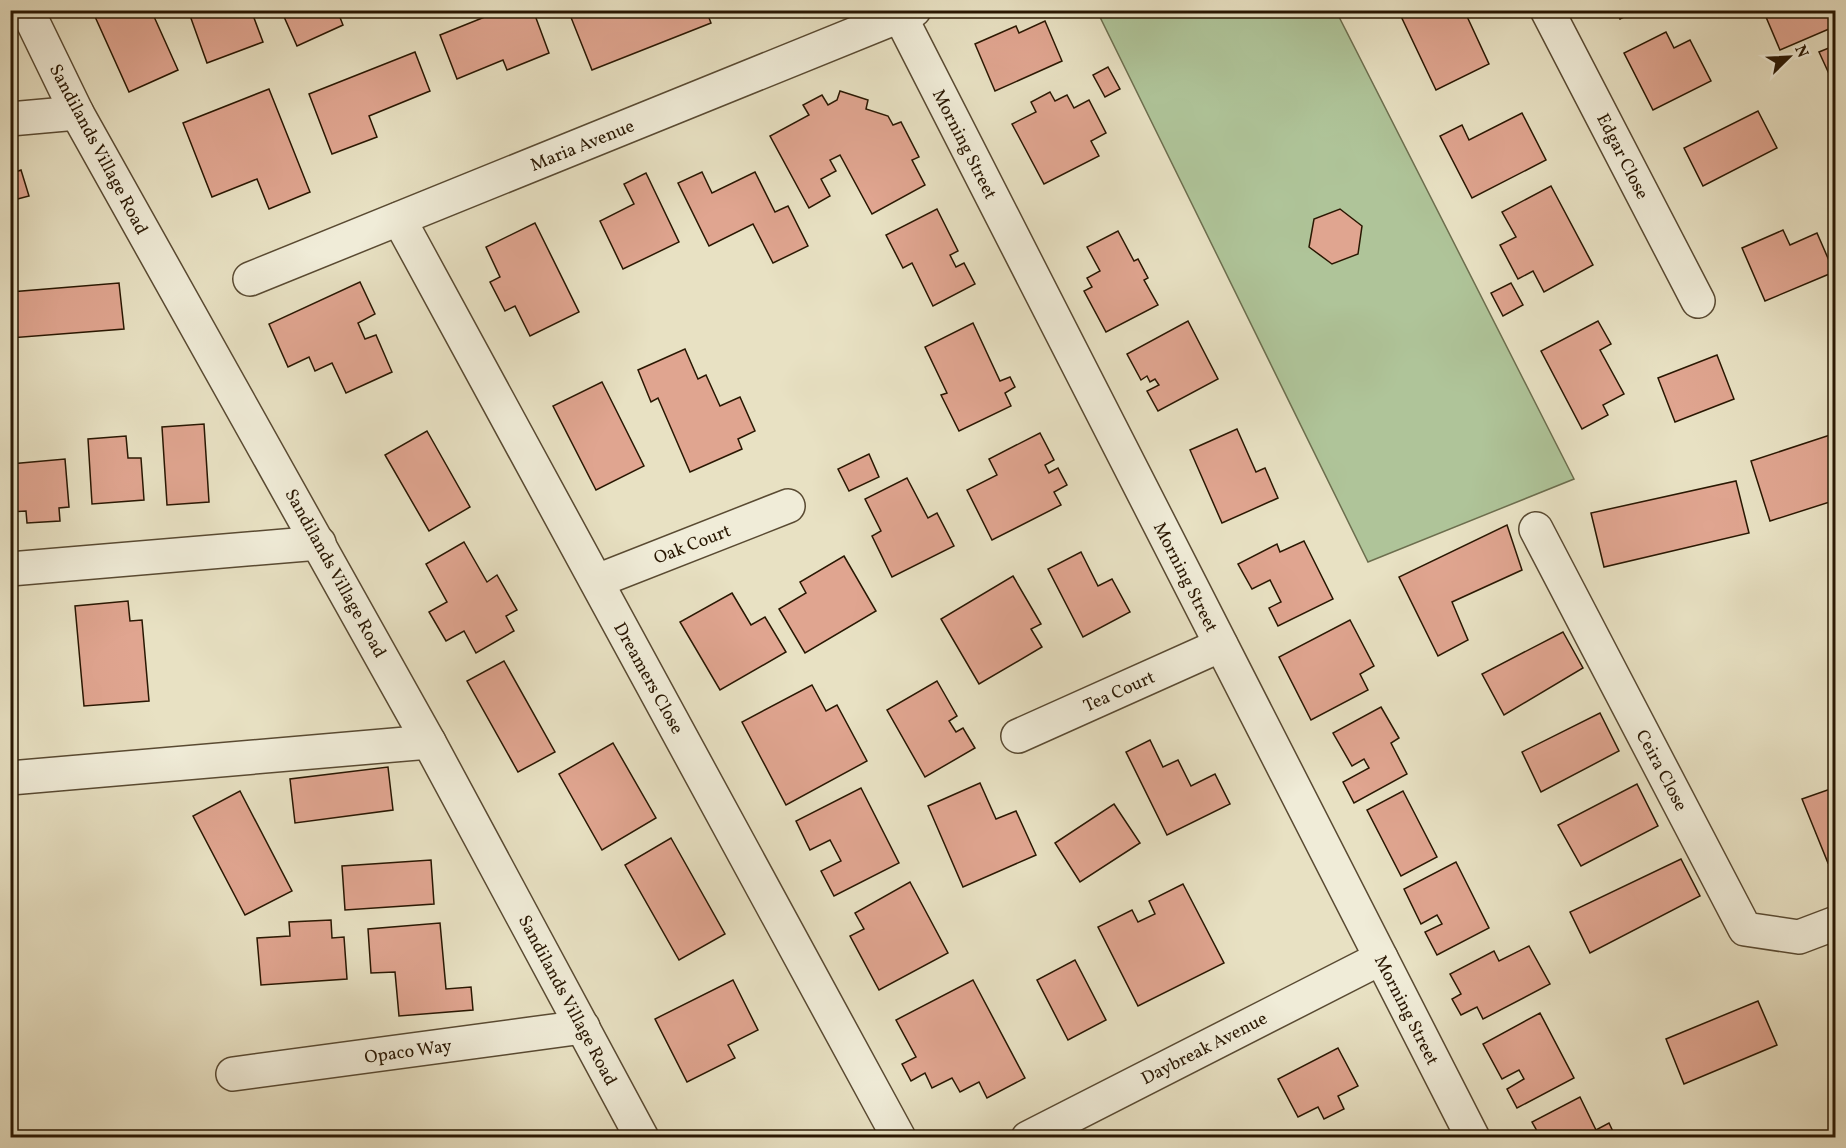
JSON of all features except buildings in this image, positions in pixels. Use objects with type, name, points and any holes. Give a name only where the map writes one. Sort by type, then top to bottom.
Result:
[{"type":"street","name":"Sandilands Village Road","points":[[27,10],[77,113],[429,742],[642,1137]]},
{"type":"street","name":"Edgar Close","points":[[1547,10],[1698,301]]},
{"type":"street","name":"Maria Avenue","points":[[250,279],[907,13]]},
{"type":"street","name":"Morning Street","points":[[907,13],[1221,645],[1473,1137]]},
{"type":"street","points":[[10,119],[77,113]]},
{"type":"street","name":"Dreamers Close","points":[[399,219],[899,1137]]},
{"type":"street","name":"Oak Court","points":[[597,581],[788,506]]},
{"type":"street","name":"Ceira Close","points":[[1536,529],[1745,929],[1799,937],[1836,923]]},
{"type":"street","points":[[10,569],[319,543]]},
{"type":"street","name":"Tea Court","points":[[1018,736],[1221,645]]},
{"type":"street","points":[[10,778],[429,742]]},
{"type":"street","name":"Daybreak Avenue","points":[[1028,1137],[1380,958]]},
{"type":"street","name":"Opaco Way","points":[[233,1074],[583,1027]]},
{"type":"green space","points":[[1097,11],[1336,11],[1574,479],[1368,562]]}]
